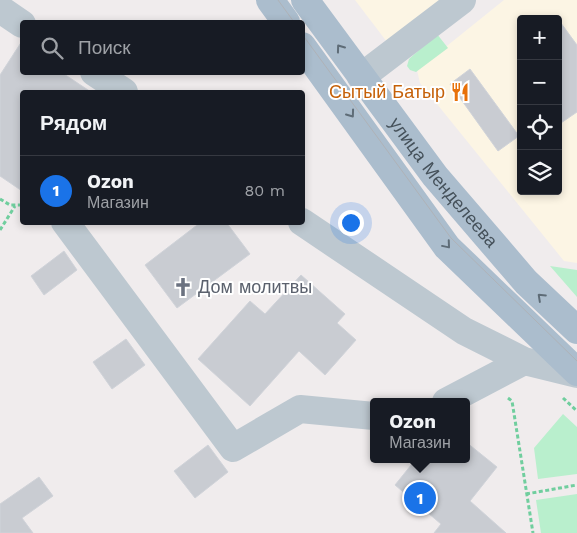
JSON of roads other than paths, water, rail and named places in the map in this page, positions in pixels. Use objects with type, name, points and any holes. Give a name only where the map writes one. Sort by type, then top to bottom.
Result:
[{"type":"main road","points":[[270,0],[285,20]]},
{"type":"main road","name":"улица Менделеева","points":[[305,0],[448,192],[526,282],[577,330]]},
{"type":"main road","name":"улица Менделеева","points":[[305,50],[447,247],[577,373]]},
{"type":"street","points":[[361,77],[462,0]]},
{"type":"street","points":[[0,9],[20,23]]},
{"type":"street","points":[[305,224],[464,331],[524,361],[577,373]]},
{"type":"street","points":[[67,225],[233,448],[300,409],[370,416]]},
{"type":"street","points":[[453,398],[524,361]]},
{"type":"tram line","points":[[278,0],[293,20]]},
{"type":"tram line","points":[[305,38],[451,238],[577,361]]},
{"type":"place","name":"Сытый Батыр","points":[[460,92]]},
{"type":"place","name":"Дом молитвы","points":[[183,287]]},
{"type":"place","name":"Ozon","points":[[420,498]]}]
